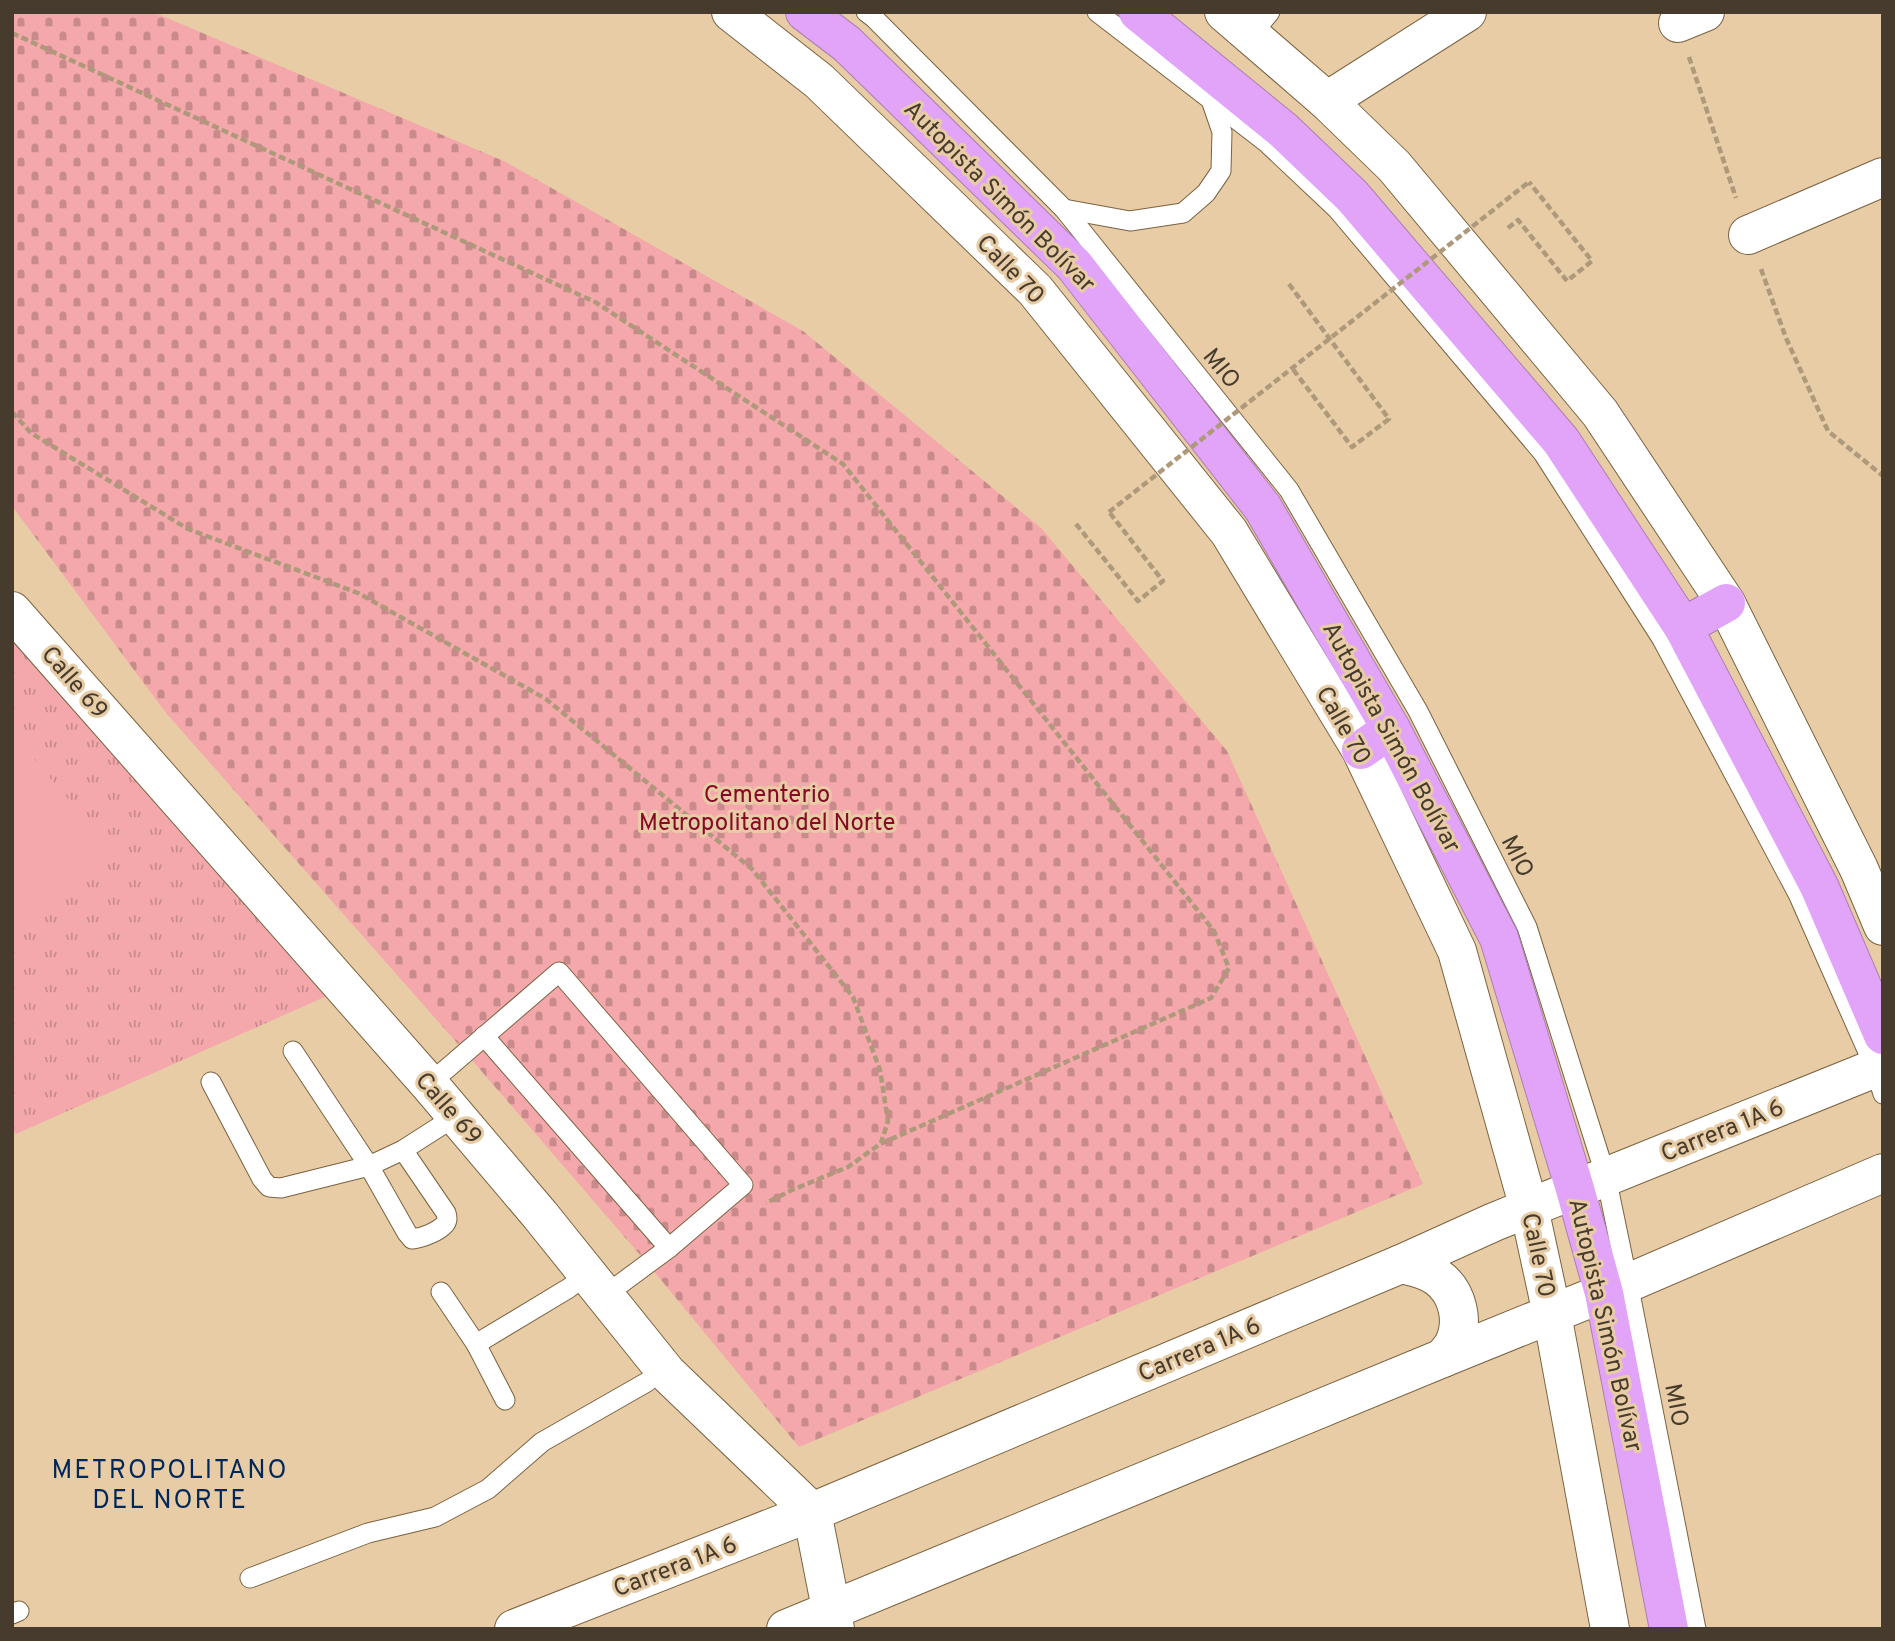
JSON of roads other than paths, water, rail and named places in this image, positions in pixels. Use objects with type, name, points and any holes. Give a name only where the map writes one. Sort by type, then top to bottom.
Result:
[{"type":"highway","name":"Autopista Simón Bolívar","points":[[806,12],[847,44],[1074,265],[1263,508],[1376,740],[1499,938],[1590,1183],[1616,1288],[1669,1629]]},
{"type":"highway","points":[[1138,12],[1283,130],[1352,196],[1561,440],[1682,627],[1819,886],[1881,1065]]},
{"type":"highway","points":[[1682,627],[1726,603]]},
{"type":"street","name":"Calle 70","points":[[731,12],[819,81],[1035,290],[1229,532],[1376,740],[1457,951],[1530,1208],[1610,1629]]},
{"type":"street","points":[[1327,101],[1467,12]]},
{"type":"street","points":[[1248,20],[1394,166],[1600,413],[1726,603],[1859,869],[1883,926]]},
{"type":"street","points":[[1748,235],[1883,177]]},
{"type":"street","name":"Calle 69","points":[[12,611],[429,1084],[540,1215],[596,1285],[657,1378],[812,1512]]},
{"type":"street","name":"Carrera 1A 6","points":[[514,1629],[812,1512],[1401,1264],[1494,1222],[1881,1065]]},
{"type":"street","points":[[786,1629],[833,1619],[1883,1173]]},
{"type":"street","points":[[1401,1264],[1436,1276],[1448,1287],[1455,1300],[1460,1315],[1458,1331],[1453,1345],[1443,1358]]},
{"type":"street","points":[[812,1512],[833,1619]]},
{"type":"lane","name":"MIO","points":[[866,12],[1064,209],[1289,490],[1418,711],[1527,927],[1590,1183]]},
{"type":"lane","points":[[1097,12],[1266,143],[1337,209],[1543,453],[1662,639],[1798,894],[1881,1065]]},
{"type":"lane","points":[[1064,209],[1130,221],[1183,213],[1206,193],[1221,171],[1222,132],[1210,100]]},
{"type":"lane","points":[[429,1084],[559,972],[743,1185],[669,1248],[596,1285],[569,1287],[476,1344]]},
{"type":"lane","points":[[484,1036],[669,1248]]},
{"type":"lane","points":[[293,1051],[369,1166],[407,1233],[412,1238],[422,1238],[444,1225],[447,1221],[446,1213],[403,1150]]},
{"type":"lane","points":[[211,1082],[262,1179],[269,1186],[281,1188],[369,1166],[403,1150],[456,1116]]},
{"type":"lane","name":"MIO","points":[[1616,1288],[1696,1629]]},
{"type":"lane","points":[[440,1293],[476,1344],[505,1400]]},
{"type":"lane","points":[[250,1578],[368,1533],[435,1517],[488,1489],[542,1442],[657,1378]]},
{"type":"district","name":"METROPOLITANO DEL NORTE","points":[[170,1484]]},
{"type":"park label","name":"Cementerio Metropolitano del Norte","points":[[767,808]]}]
